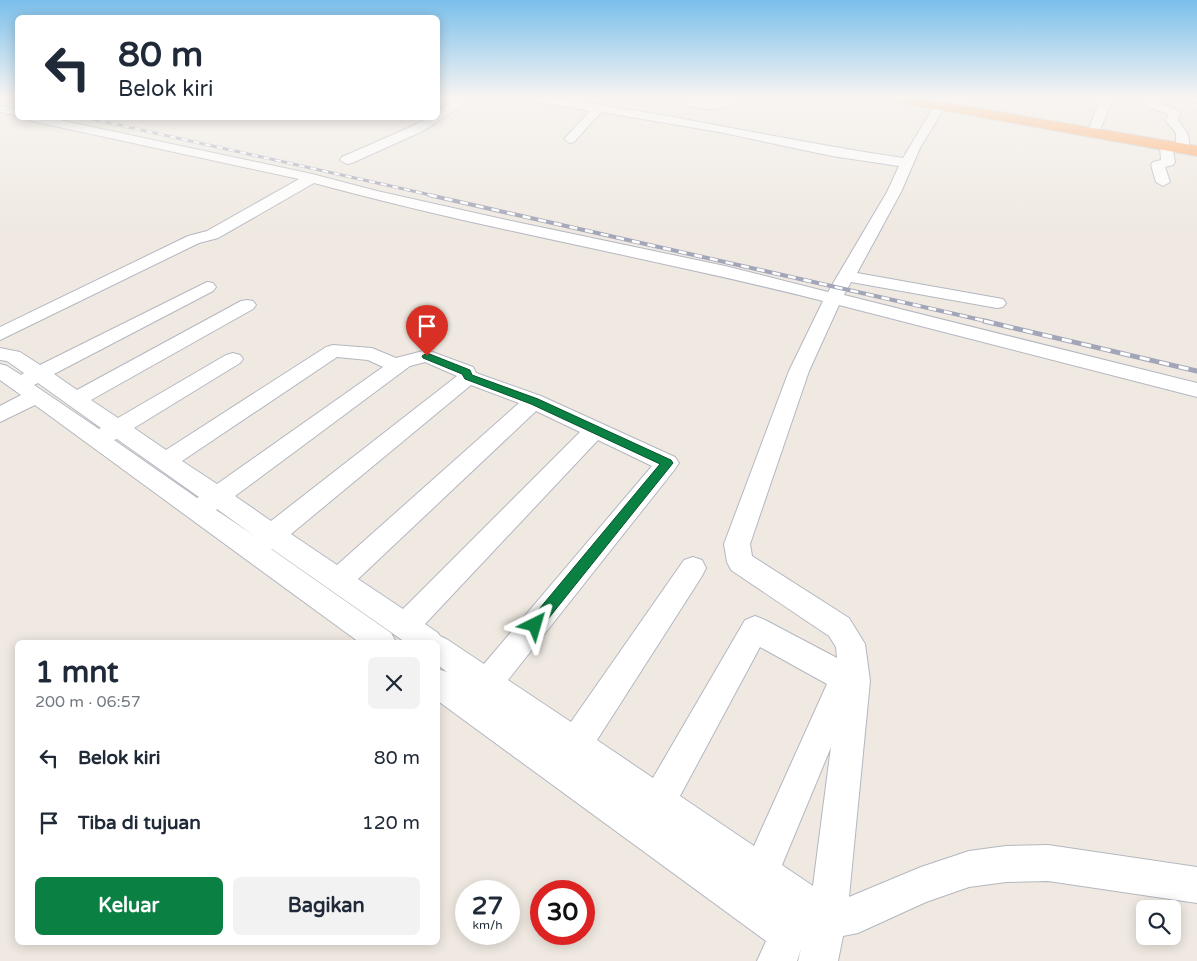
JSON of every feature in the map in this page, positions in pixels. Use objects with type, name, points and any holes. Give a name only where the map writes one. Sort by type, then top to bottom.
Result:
[{"type":"highway","points":[[1144,142],[1197,151]]},
{"type":"street","points":[[146,142],[312,178],[375,195],[701,266],[840,287],[933,293],[997,303]]},
{"type":"street","points":[[348,160],[387,142]]},
{"type":"street","points":[[787,142],[832,152],[906,163]]},
{"type":"street","points":[[818,961],[828,920],[854,681],[850,644],[839,627],[740,562],[737,554],[737,544],[799,372],[840,287],[894,192],[906,163],[918,142]]},
{"type":"street","points":[[1182,142],[1182,148]]},
{"type":"street","points":[[1163,182],[1158,165],[1168,162],[1166,146]]},
{"type":"street","points":[[0,346],[205,242],[212,235],[312,178]]},
{"type":"street","points":[[0,334],[194,239],[212,235]]},
{"type":"street","points":[[0,415],[24,381],[207,287]]},
{"type":"street","points":[[840,287],[1197,390]]},
{"type":"street","points":[[76,400],[247,305]]},
{"type":"street","points":[[165,461],[333,351],[372,354],[398,366]]},
{"type":"street","points":[[0,354],[13,356],[24,381],[108,434],[165,461],[217,497],[262,542],[379,640]]},
{"type":"street","points":[[197,511],[398,366],[404,362],[427,356],[466,372],[468,377],[534,402],[667,463],[478,694]]},
{"type":"street","points":[[108,434],[233,360]]},
{"type":"street","points":[[262,542],[468,377]]},
{"type":"street","points":[[24,381],[76,400],[108,434],[197,511],[338,580],[425,640]]},
{"type":"street","points":[[338,580],[534,402]]},
{"type":"street","points":[[405,626],[595,430]]},
{"type":"street","points":[[575,744],[694,568]]},
{"type":"street","points":[[658,801],[755,629],[845,678],[761,872]]},
{"type":"street","points":[[440,651],[478,694],[782,948],[801,900],[575,744],[478,694],[440,684]]},
{"type":"street","points":[[828,920],[858,914],[921,885],[969,869],[1006,864],[1048,864],[1197,884]]},
{"type":"railway","points":[[194,142],[435,196]]},
{"type":"railway","points":[[429,195],[990,322]]},
{"type":"railway","points":[[984,321],[1197,371]]},
{"type":"route","points":[[427,356],[466,372],[468,377],[534,402],[667,463],[535,625]]}]
